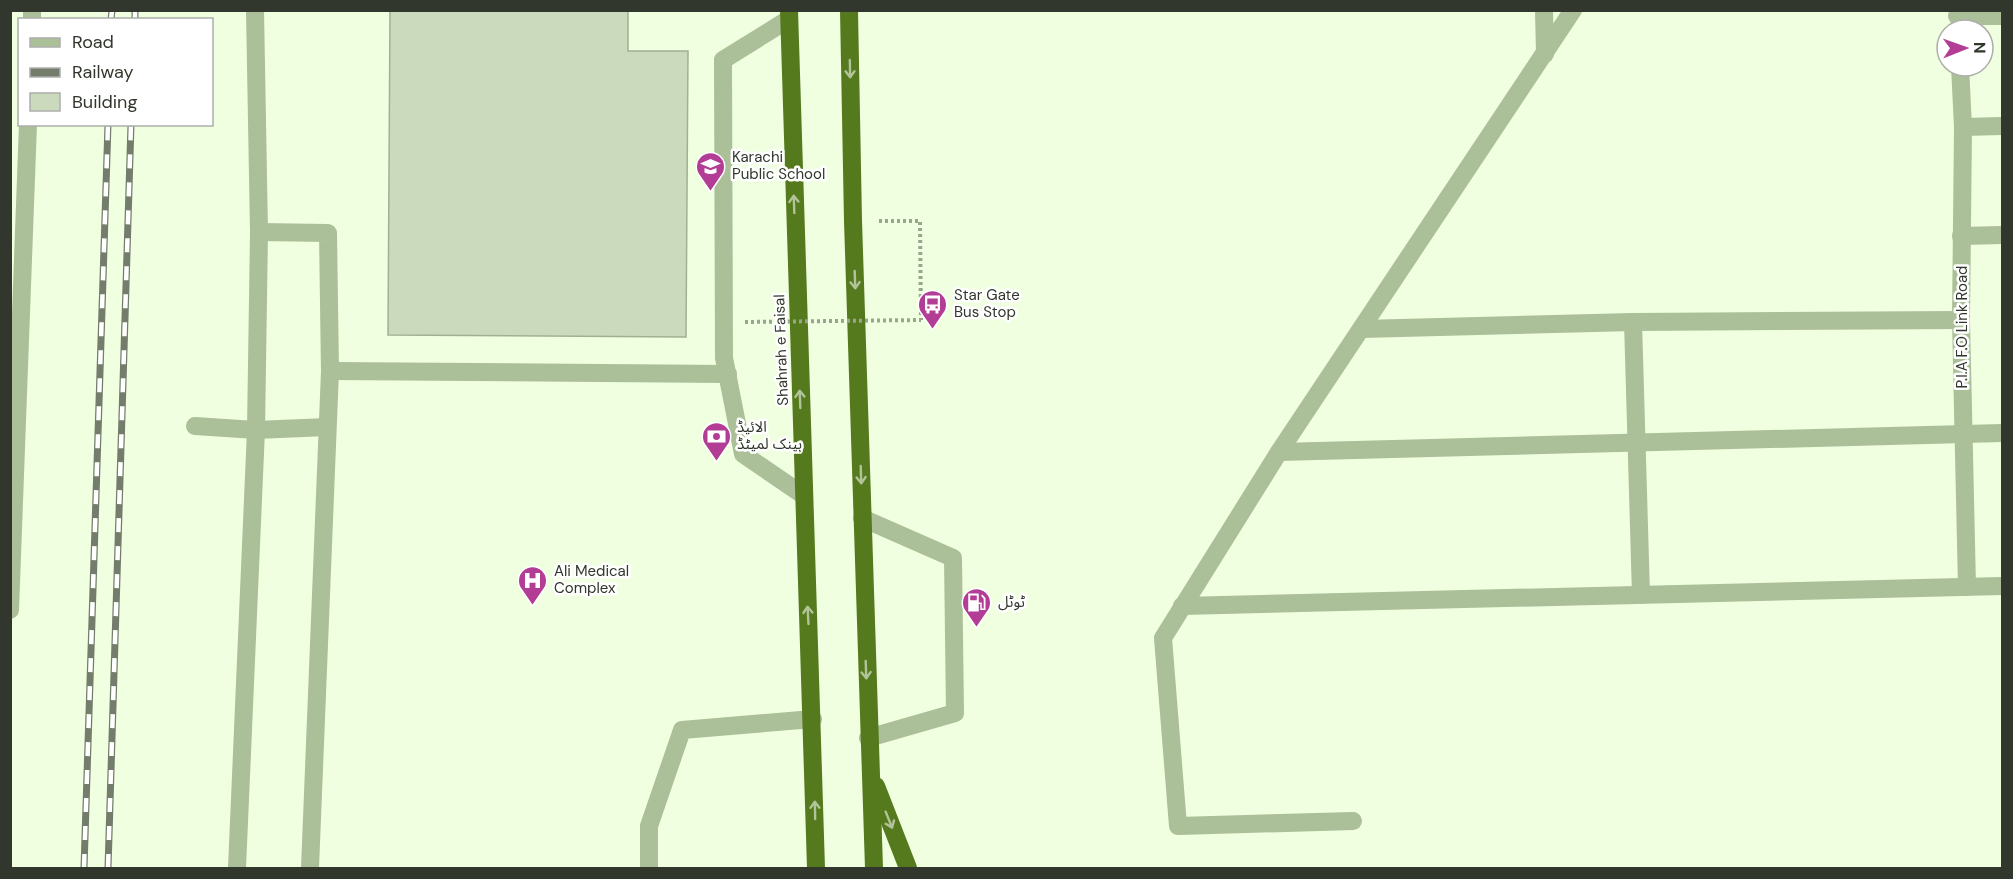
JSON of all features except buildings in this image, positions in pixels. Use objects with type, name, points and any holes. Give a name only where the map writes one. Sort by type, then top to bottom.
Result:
[{"type":"highway","points":[[849,10],[868,738],[874,868]]},
{"type":"highway","name":"Shahrah e Faisal","points":[[789,15],[816,868]]},
{"type":"highway","points":[[869,771],[908,868]]},
{"type":"street","points":[[237,868],[256,430],[259,232],[255,10]]},
{"type":"street","points":[[1544,10],[1545,54]]},
{"type":"street","points":[[1353,821],[1178,826],[1163,638],[1279,452],[1573,10]]},
{"type":"street","points":[[789,15],[723,60],[724,358],[743,454],[803,495]]},
{"type":"street","points":[[1973,18],[2002,16]]},
{"type":"street","name":"P.I.A F.O Link Road","points":[[1961,78],[1963,127],[1961,320],[1967,587]]},
{"type":"street","points":[[10,610],[19,155],[27,126]]},
{"type":"street","points":[[1963,127],[2002,126]]},
{"type":"street","points":[[259,232],[328,233],[330,371],[310,868]]},
{"type":"street","points":[[1961,236],[2002,235]]},
{"type":"street","points":[[1362,329],[1633,322],[1961,320]]},
{"type":"street","points":[[1633,322],[1641,595]]},
{"type":"street","points":[[330,371],[728,374]]},
{"type":"street","points":[[195,426],[256,430],[327,427]]},
{"type":"street","points":[[1279,452],[2002,433]]},
{"type":"street","points":[[862,518],[953,558],[955,713],[868,738]]},
{"type":"street","points":[[1182,606],[2002,586]]},
{"type":"street","points":[[649,868],[649,826],[682,730],[813,719]]},
{"type":"path","points":[[745,322],[921,320],[920,221],[853,221]]},
{"type":"railway","points":[[111,18],[112,10]]},
{"type":"railway","points":[[135,10],[135,18]]},
{"type":"railway","points":[[84,868],[108,126]]},
{"type":"railway","points":[[108,868],[131,126]]},
{"type":"place","name":"Karachi Public School","points":[[711,192]]},
{"type":"place","name":"Star Gate Bus Stop","points":[[933,330]]},
{"type":"place","name":"الائیڈ بینک لمیٹڈ","points":[[716,462]]},
{"type":"place","name":"Ali Medical Complex","points":[[533,606]]},
{"type":"place","name":"ٹوٹل","points":[[977,628]]}]
